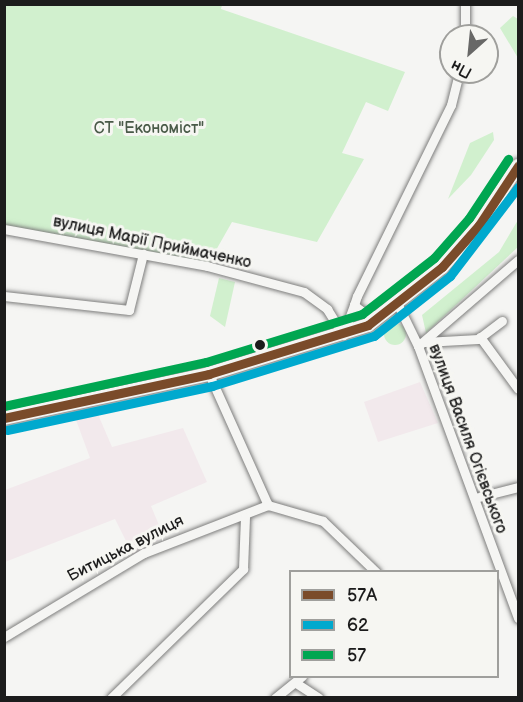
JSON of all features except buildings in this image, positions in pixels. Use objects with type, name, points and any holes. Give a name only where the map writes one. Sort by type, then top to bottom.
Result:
[{"type":"main road","points":[[4,418],[210,374],[343,336],[398,305],[479,225],[519,166]]},
{"type":"street","points":[[465,4],[465,24]]},
{"type":"street","points":[[343,336],[354,305],[451,105],[456,84]]},
{"type":"street","name":"вулиця Марії Приймаченко","points":[[4,230],[143,254],[304,292],[327,309],[343,336]]},
{"type":"street","points":[[4,296],[129,310],[143,254]]},
{"type":"street","points":[[422,344],[519,260]]},
{"type":"street","points":[[354,305],[380,317]]},
{"type":"street","name":"вулиця Василя Огієвського","points":[[398,305],[422,344],[475,498],[496,570]]},
{"type":"street","points":[[422,344],[480,337],[502,321]]},
{"type":"street","points":[[480,337],[519,389]]},
{"type":"street","points":[[210,374],[268,505],[322,521],[374,570]]},
{"type":"street","points":[[475,498],[519,487]]},
{"type":"street","name":"Битицька вулиця","points":[[4,637],[144,553],[196,529],[245,517],[268,505]]},
{"type":"street","points":[[111,698],[243,569],[245,517]]},
{"type":"street","name":"вулиця Василя Огієвського","points":[[500,583],[515,604],[519,618]]},
{"type":"street","points":[[275,698],[299,680],[319,698]]},
{"type":"shaded area","points":[[420,382],[438,423],[378,442],[364,402]]},
{"type":"shaded area","points":[[94,405],[112,447],[183,428],[207,482],[151,506],[164,537],[133,555],[115,519],[5,562],[5,490],[90,458],[72,409]]},
{"type":"green space","name":"СТ \"Економіст\"","points":[[4,5],[222,5],[221,9],[405,72],[388,111],[366,102],[342,153],[364,159],[317,242],[232,222],[207,266],[5,229]]},
{"type":"green space","points":[[513,16],[518,19],[518,58],[500,28]]},
{"type":"green space","points":[[493,132],[494,140],[471,175],[448,199],[470,143]]},
{"type":"green space","points":[[518,220],[518,247],[426,333],[422,315],[499,252]]},
{"type":"green space","points":[[219,278],[235,282],[225,327],[210,316]]},
{"type":"green space","points":[[395,323],[403,326],[406,334],[403,342],[395,345],[387,342],[384,334],[387,326]]},
{"type":"transit line","name":"57","points":[[4,406],[206,362],[362,314],[434,258],[469,218],[508,159]]},
{"type":"transit line","name":"57А","points":[[4,418],[209,374],[368,325],[442,267],[479,225],[518,166]]},
{"type":"transit line","name":"62","points":[[7,430],[212,386],[374,336],[450,276],[518,187]]}]
